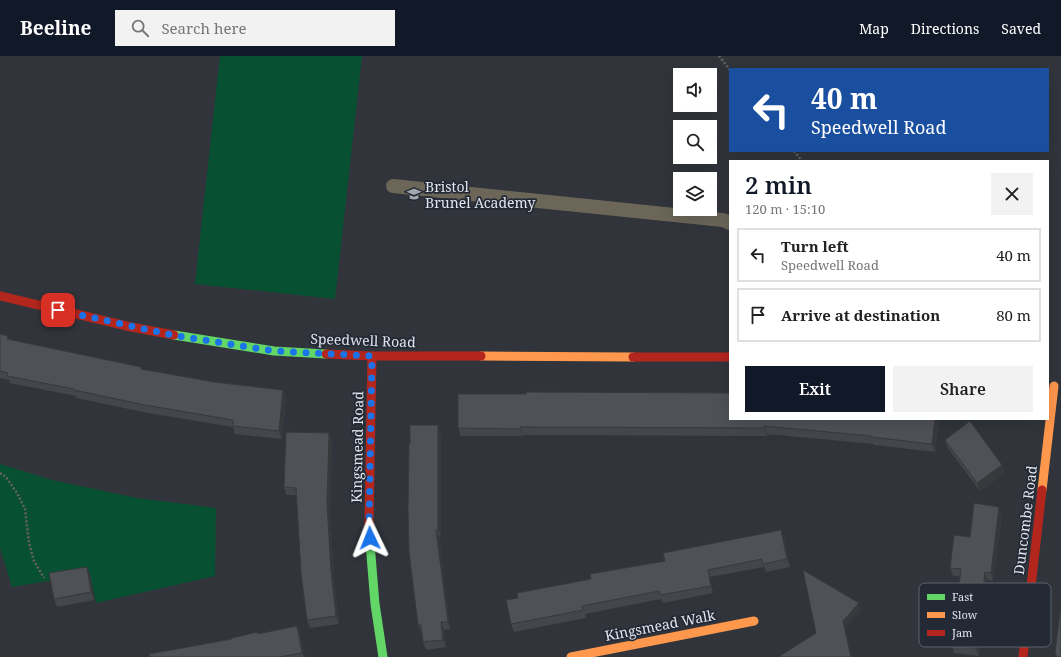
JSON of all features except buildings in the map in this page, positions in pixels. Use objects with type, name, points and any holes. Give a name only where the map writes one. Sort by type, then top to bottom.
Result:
[{"type":"street","name":"Speedwell Road","points":[[0,296],[131,327],[274,351],[372,356],[729,357]]},
{"type":"street","name":"Kingsmead Road","points":[[372,356],[369,524],[375,604],[383,657]]},
{"type":"street","name":"Duncombe Road","points":[[1049,420],[1053,383]]},
{"type":"street","name":"Duncombe Road","points":[[1031,583],[1049,420]]},
{"type":"street","name":"Kingsmead Walk","points":[[571,657],[754,621]]},
{"type":"street","name":"Duncombe Road","points":[[1023,657],[1024,647]]},
{"type":"lane","points":[[393,186],[723,220],[729,223]]},
{"type":"path","points":[[718,56],[729,69]]},
{"type":"path","points":[[795,152],[801,160]]},
{"type":"path","points":[[0,473],[6,477],[25,509],[29,543],[34,561],[44,578]]},
{"type":"green space","points":[[220,56],[362,56],[335,299],[195,284]]},
{"type":"green space","points":[[0,464],[52,480],[137,498],[216,508],[215,576],[96,603],[90,574],[12,587],[0,548]]},
{"type":"traffic: fast","points":[[174,335],[274,351],[326,354]]},
{"type":"traffic: fast","points":[[370,543],[375,604],[383,657]]},
{"type":"traffic: slow","points":[[481,356],[633,357]]},
{"type":"traffic: slow","points":[[1042,490],[1054,386]]},
{"type":"traffic: slow","points":[[571,657],[754,621]]},
{"type":"traffic: jam","points":[[0,296],[131,327],[174,335]]},
{"type":"traffic: jam","points":[[326,354],[372,356],[481,356]]},
{"type":"traffic: jam","points":[[370,543],[369,524],[372,356]]},
{"type":"traffic: jam","points":[[633,357],[729,357]]},
{"type":"traffic: jam","points":[[1031,583],[1042,490]]},
{"type":"traffic: jam","points":[[1023,657],[1024,647]]},
{"type":"place","name":"Bristol Brunel Academy","points":[[414,194]]},
{"type":"route","points":[[58,310],[172,335],[274,351],[372,356],[370,538]]}]
